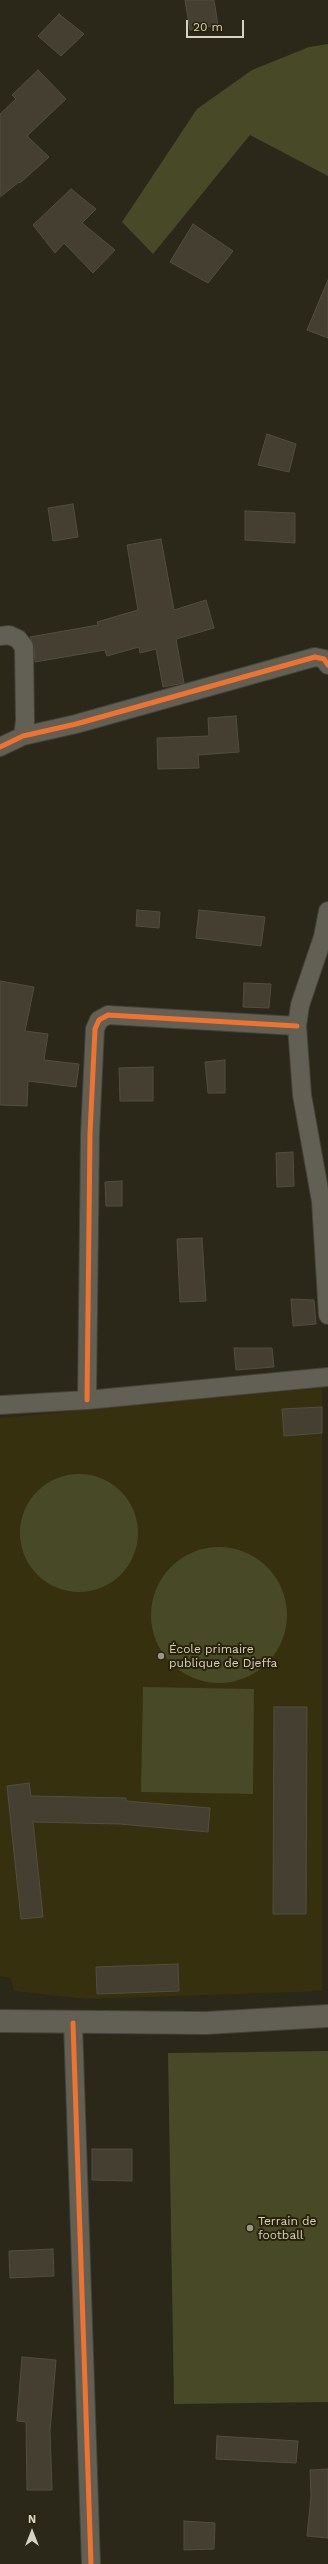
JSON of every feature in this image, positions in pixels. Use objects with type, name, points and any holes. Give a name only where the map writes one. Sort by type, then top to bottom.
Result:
[{"type":"street","points":[[0,636],[9,635],[18,639],[24,647],[25,721],[23,736]]},
{"type":"street","points":[[0,747],[23,736],[76,724],[315,658],[324,659],[328,665]]},
{"type":"street","points":[[328,911],[323,937],[300,1005],[297,1026],[302,1095],[325,1204],[328,1315]]},
{"type":"street","points":[[87,1400],[90,1134],[95,1029],[99,1020],[108,1015],[297,1026]]},
{"type":"street","points":[[0,1405],[87,1400],[328,1377]]},
{"type":"street","points":[[0,2021],[73,2023],[206,2023],[328,2016]]},
{"type":"street","points":[[73,2023],[91,2564]]},
{"type":"shaded area","name":"École primaire publique de Djeffa","points":[[322,1388],[322,1991],[88,1999],[14,1991],[11,1978],[0,1976],[0,1418]]},
{"type":"green space","points":[[328,44],[328,176],[250,135],[153,254],[122,222],[197,109],[252,70],[309,47]]},
{"type":"green space","points":[[79,1474],[102,1478],[121,1491],[134,1510],[138,1533],[134,1556],[121,1575],[102,1588],[79,1592],[56,1588],[37,1575],[24,1556],[20,1533],[24,1510],[37,1491],[56,1478]]},
{"type":"green space","points":[[219,1547],[232,1548],[245,1552],[267,1567],[282,1589],[286,1602],[286,1628],[282,1641],[267,1663],[245,1678],[232,1682],[219,1683],[206,1682],[193,1678],[171,1663],[156,1641],[152,1628],[151,1615],[152,1602],[156,1589],[171,1567],[193,1552],[206,1548]]},
{"type":"green space","points":[[143,1687],[254,1689],[253,1794],[141,1792]]},
{"type":"green space","name":"Terrain de football","points":[[328,2051],[328,2402],[174,2404],[168,2053]]},
{"type":"building","points":[[185,0],[214,0],[218,25],[190,30]]},
{"type":"building","points":[[59,14],[84,34],[61,56],[38,36]]},
{"type":"building","points":[[38,70],[66,99],[27,136],[49,157],[20,183],[19,182],[0,197],[0,114],[16,99],[12,95]]},
{"type":"building","points":[[71,189],[96,209],[82,223],[115,250],[93,273],[64,243],[55,253],[33,225]]},
{"type":"building","points":[[193,224],[233,251],[208,283],[170,262]]},
{"type":"building","points":[[328,280],[328,338],[307,330]]},
{"type":"building","points":[[267,434],[296,444],[289,472],[258,465]]},
{"type":"building","points":[[73,504],[78,537],[53,541],[48,508]]},
{"type":"building","points":[[245,511],[295,513],[295,543],[245,540]]},
{"type":"building","points":[[161,539],[174,610],[206,600],[214,628],[176,639],[184,683],[163,687],[156,649],[140,653],[139,647],[107,656],[105,650],[35,662],[34,646],[30,637],[98,625],[97,622],[138,610],[127,545]]},
{"type":"building","points":[[236,716],[239,752],[198,755],[199,768],[158,769],[157,738],[209,736],[208,718]]},
{"type":"building","points":[[137,910],[160,912],[159,928],[136,926]]},
{"type":"building","points":[[199,910],[265,917],[261,946],[196,938]]},
{"type":"building","points":[[0,981],[34,987],[25,1031],[48,1034],[44,1060],[79,1064],[76,1087],[28,1081],[27,1106],[0,1105]]},
{"type":"building","points":[[244,983],[271,984],[269,1008],[243,1007]]},
{"type":"building","points":[[225,1060],[225,1093],[208,1093],[205,1062]]},
{"type":"building","points":[[153,1067],[153,1101],[120,1101],[119,1068]]},
{"type":"building","points":[[293,1152],[294,1186],[277,1187],[276,1153]]},
{"type":"building","points":[[122,1181],[122,1206],[106,1206],[105,1182]]},
{"type":"building","points":[[202,1238],[206,1301],[180,1302],[177,1239]]},
{"type":"building","points":[[291,1299],[314,1300],[316,1324],[293,1326]]},
{"type":"building","points":[[234,1348],[272,1348],[274,1367],[236,1370]]},
{"type":"building","points":[[322,1407],[322,1433],[284,1436],[282,1409]]},
{"type":"building","points":[[274,1707],[307,1707],[306,1914],[273,1914]]},
{"type":"building","points":[[29,1783],[31,1796],[126,1798],[126,1801],[210,1808],[208,1832],[120,1824],[33,1822],[43,1917],[21,1919],[7,1786]]},
{"type":"building","points":[[178,1964],[179,1991],[97,1994],[96,1967]]},
{"type":"building","points":[[92,2149],[132,2149],[132,2181],[92,2180]]},
{"type":"building","points":[[53,2249],[54,2276],[10,2278],[9,2251]]},
{"type":"building","points":[[22,2357],[56,2360],[50,2431],[52,2490],[27,2490],[26,2422],[17,2421]]},
{"type":"building","points":[[217,2436],[298,2441],[296,2463],[216,2459]]},
{"type":"building","points":[[328,2469],[328,2538],[307,2536],[311,2496],[310,2470]]},
{"type":"building","points":[[184,2521],[215,2523],[214,2549],[184,2550]]},
{"type":"cycle path","points":[[0,747],[23,736],[76,724],[315,657],[324,659],[328,665]]},
{"type":"cycle path","points":[[87,1400],[90,1134],[95,1029],[99,1020],[108,1015],[297,1026]]},
{"type":"cycle path","points":[[73,2023],[91,2564]]},
{"type":"place","name":"École primaire publique de Djeffa","points":[[161,1656]]},
{"type":"place","name":"Terrain de football","points":[[250,2228]]}]
